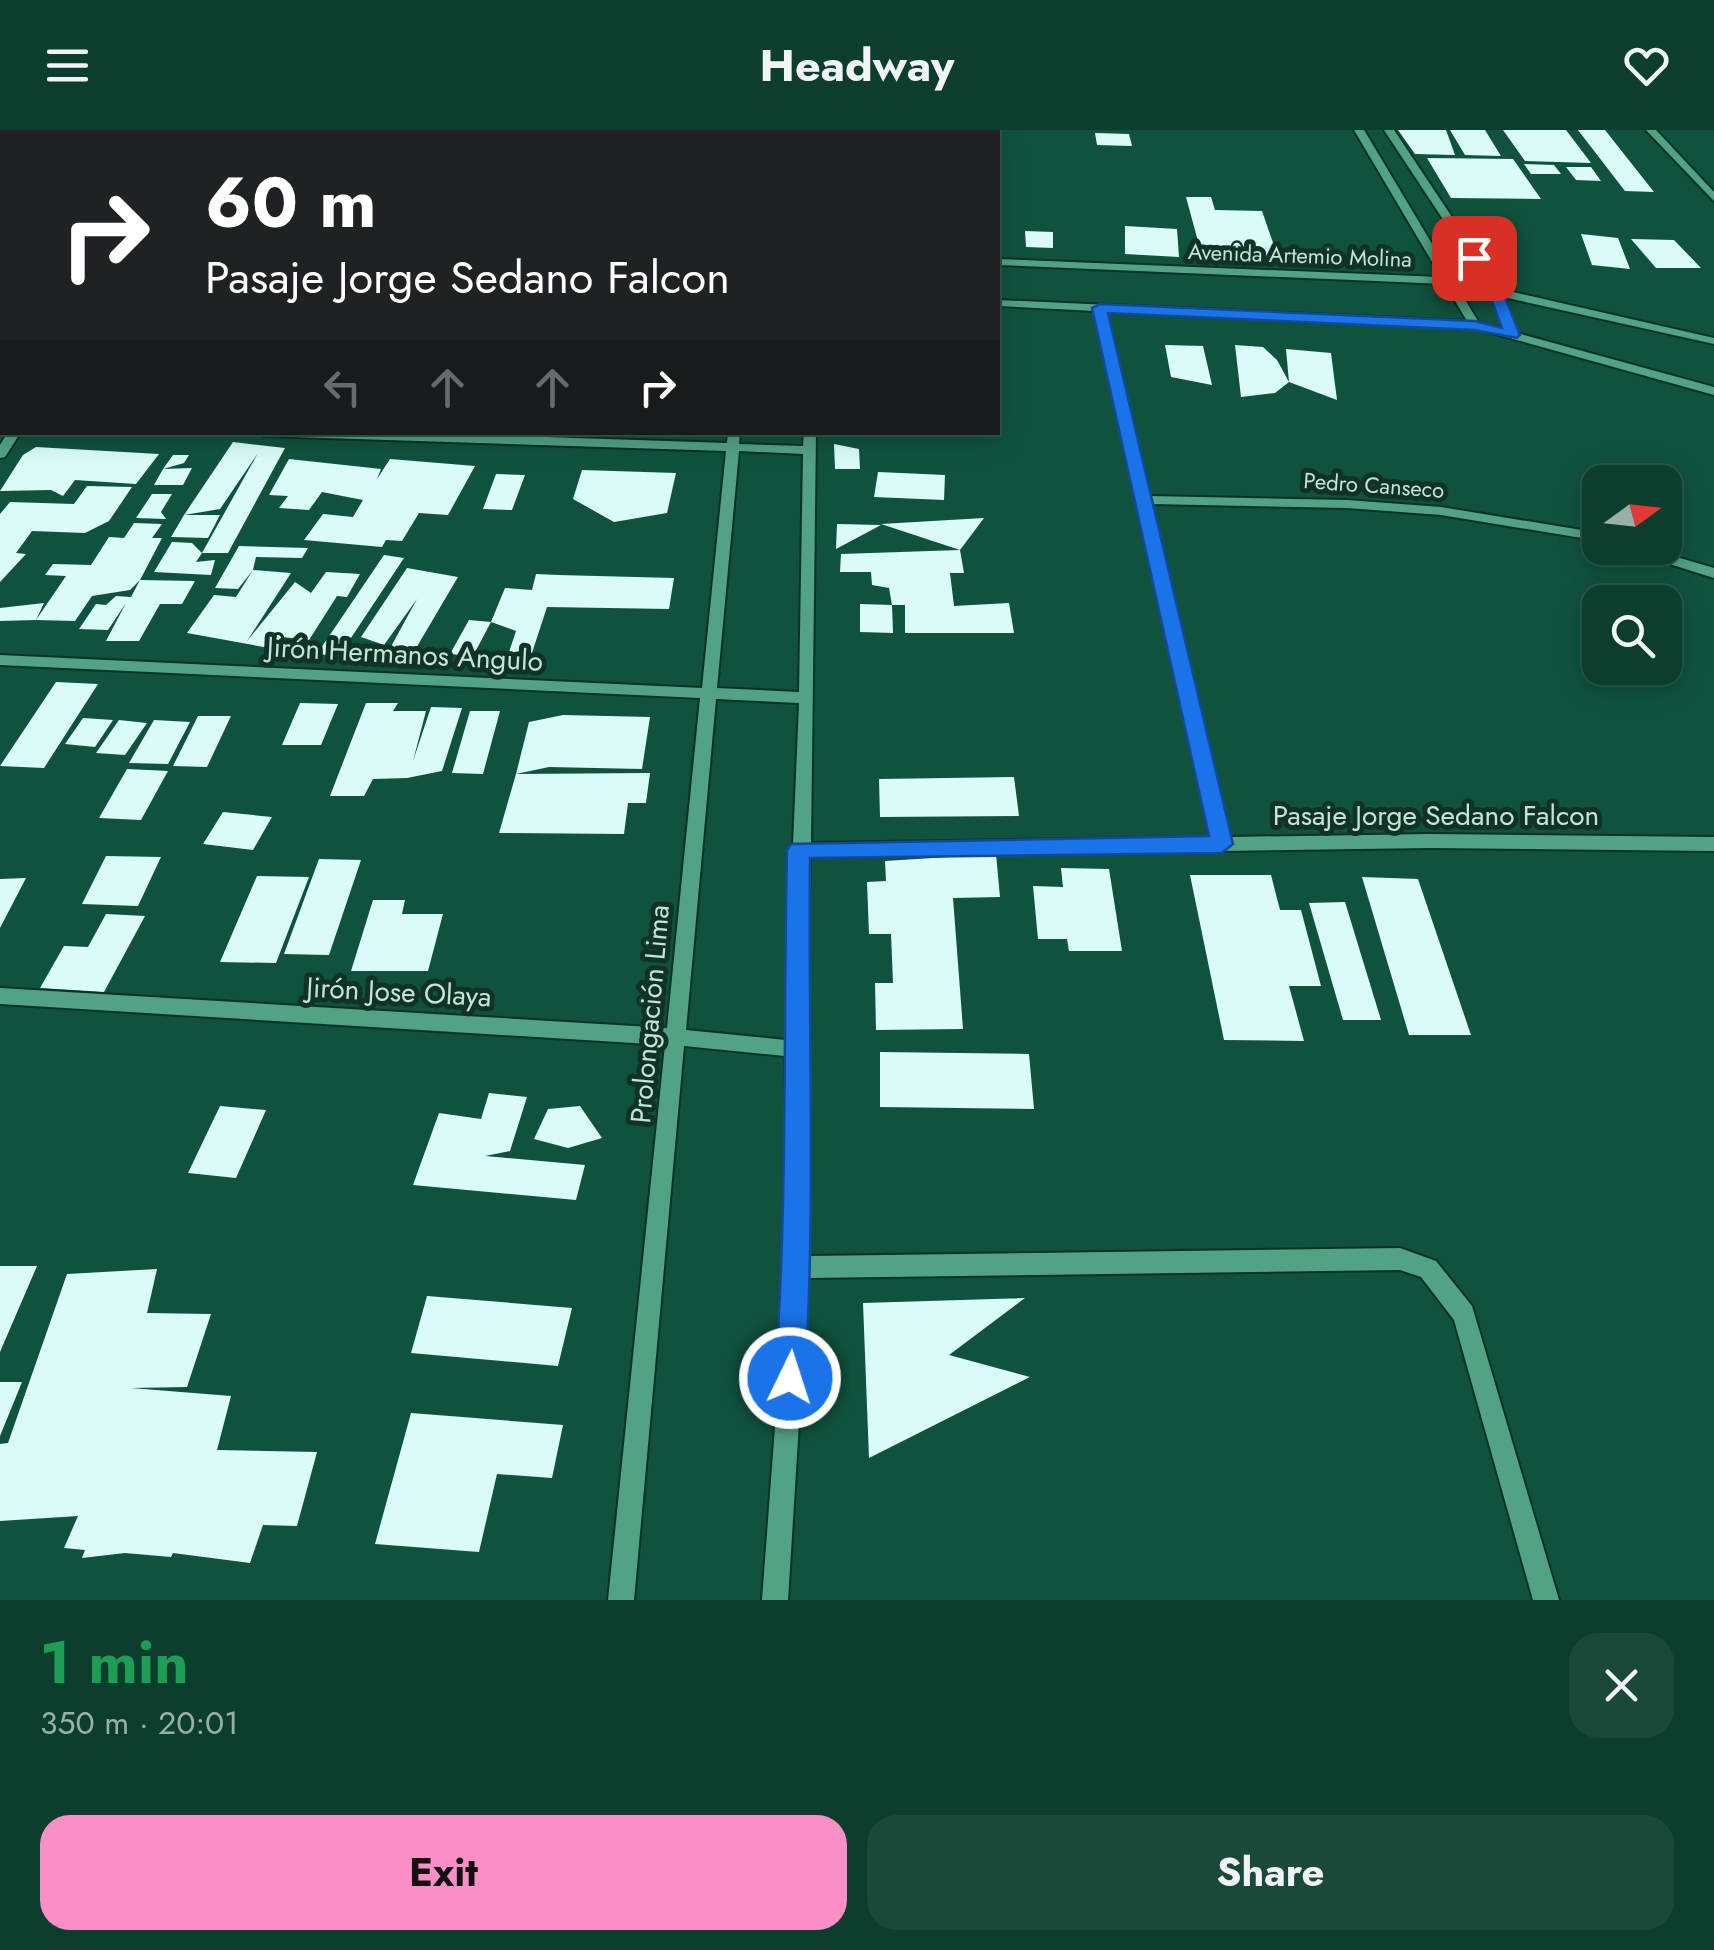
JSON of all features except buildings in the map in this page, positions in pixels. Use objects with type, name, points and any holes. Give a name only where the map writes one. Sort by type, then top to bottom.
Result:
[{"type":"street","points":[[1359,130],[1475,325]]},
{"type":"street","points":[[1389,130],[1495,290],[1512,335]]},
{"type":"street","points":[[1651,130],[1712,196]]},
{"type":"street","name":"Avenida Artemio Molina","points":[[1000,262],[1449,281],[1714,341]]},
{"type":"street","points":[[1000,303],[1475,325],[1714,390]]},
{"type":"street","points":[[1100,308],[1222,844]]},
{"type":"street","points":[[440,435],[810,441],[807,698],[795,1050],[798,1267],[776,1600]]},
{"type":"street","name":"Prolongación Lima","points":[[621,1600],[733,440]]},
{"type":"street","name":"Pedro Canseco","points":[[1144,500],[1347,504],[1441,511],[1582,534]]},
{"type":"street","points":[[1682,562],[1714,572]]},
{"type":"street","name":"Jirón Hermanos Angulo","points":[[0,660],[807,698]]},
{"type":"street","name":"Pasaje Jorge Sedano Falcon","points":[[799,850],[1430,840],[1714,844]]},
{"type":"street","name":"Jirón Jose Olaya","points":[[0,996],[676,1036],[795,1050]]},
{"type":"street","points":[[798,1267],[1400,1259],[1428,1269],[1464,1314],[1546,1600]]},
{"type":"route","points":[[790,1378],[798,1267],[795,1050],[799,850],[1222,844],[1100,308],[1475,325],[1512,335],[1495,290],[1474,258]]}]
